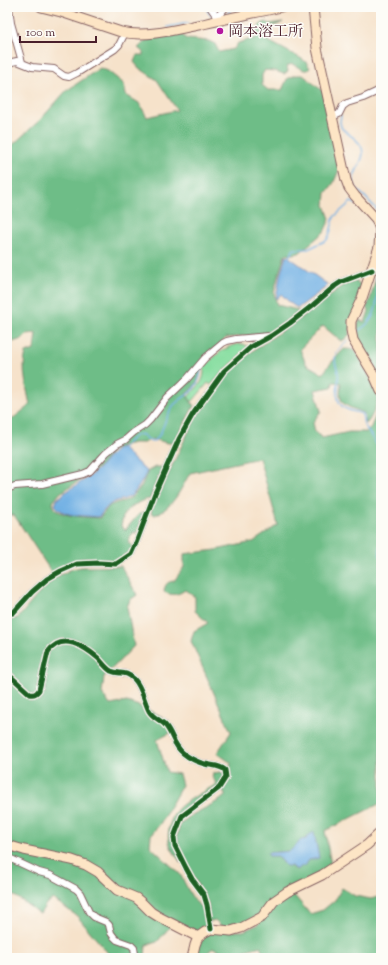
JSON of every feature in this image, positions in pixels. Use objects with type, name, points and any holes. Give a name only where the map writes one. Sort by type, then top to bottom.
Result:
[{"type":"street","points":[[9,7],[11,23],[22,62]]},
{"type":"street","points":[[41,7],[125,33],[142,34],[155,33],[219,18],[281,7]]},
{"type":"street","points":[[210,7],[219,18]]},
{"type":"street","points":[[219,18],[226,7]]},
{"type":"street","points":[[313,7],[317,48],[346,180],[349,188],[376,219],[381,229],[376,267],[351,321],[353,340],[374,375],[381,391]]},
{"type":"street","points":[[7,63],[17,61],[22,62],[32,66],[54,69],[64,76],[69,76],[77,73],[115,49],[119,45],[125,33]]},
{"type":"street","points":[[332,117],[339,114],[347,103],[364,98],[381,89]]},
{"type":"street","points":[[7,614],[13,613],[32,592],[47,579],[61,571],[77,564],[116,564],[131,554],[155,493],[179,439],[193,414],[224,371],[251,347],[271,336],[313,305],[335,286],[376,267]]},
{"type":"street","points":[[7,489],[15,486],[42,484],[90,471],[106,453],[145,425],[166,398],[187,379],[205,358],[222,343],[236,339],[271,336]]},
{"type":"street","points":[[7,673],[30,694],[37,693],[48,652],[52,647],[67,642],[78,644],[98,658],[110,670],[127,673],[134,679],[150,713],[166,726],[176,747],[195,761],[222,767],[225,770],[226,777],[219,788],[182,816],[174,837],[175,846],[186,868],[204,895],[211,929]]},
{"type":"street","points":[[192,958],[198,937],[205,932],[211,929],[231,931],[241,928],[262,917],[274,901],[287,892],[322,875],[368,845],[381,832]]},
{"type":"street","points":[[7,845],[72,860],[86,865],[98,872],[117,890],[142,902],[151,912],[198,937]]},
{"type":"street","points":[[7,857],[39,872],[50,875],[76,889],[80,893],[89,912],[94,917],[106,922],[111,933],[117,940],[131,945],[134,948],[135,954],[138,958]]},
{"type":"green space","points":[[266,22],[270,24],[283,22],[261,30],[261,37],[302,59],[310,68],[308,70],[304,70],[292,64],[287,66],[288,71],[284,74],[265,70],[262,75],[262,85],[268,90],[282,90],[287,79],[296,75],[303,75],[324,92],[335,141],[339,170],[333,184],[326,193],[325,205],[330,219],[324,232],[299,253],[285,255],[278,276],[274,293],[277,305],[298,310],[297,314],[269,333],[226,338],[200,364],[198,380],[193,388],[186,394],[194,406],[174,443],[152,439],[144,443],[134,443],[121,446],[111,451],[102,464],[94,471],[60,493],[53,502],[53,505],[60,512],[77,516],[100,518],[109,506],[128,500],[134,495],[141,487],[148,471],[155,467],[164,467],[150,499],[139,502],[124,513],[121,526],[125,530],[139,514],[145,513],[137,533],[133,532],[128,543],[133,546],[129,553],[114,562],[76,562],[52,573],[14,515],[7,515],[7,423],[30,405],[24,365],[26,353],[34,350],[36,333],[27,334],[22,339],[7,344],[7,150],[40,120],[66,91],[100,68],[108,71],[124,84],[126,95],[139,103],[147,117],[177,110],[157,80],[139,68],[134,62],[137,55],[143,55],[143,52],[138,48],[147,40],[180,32],[186,39],[209,41],[215,44],[219,52],[234,49],[238,43],[256,38],[258,28],[261,24]]},
{"type":"green space","points":[[381,260],[381,386],[359,339],[357,326],[359,320],[365,322],[369,311],[366,308],[370,300]]},
{"type":"green space","points":[[355,281],[363,286],[349,335],[341,341],[323,326],[300,349],[306,364],[323,374],[344,349],[355,351],[358,354],[378,396],[374,411],[366,424],[364,413],[344,404],[342,401],[340,397],[341,383],[333,382],[332,387],[315,390],[321,411],[313,422],[315,432],[322,438],[349,432],[367,432],[371,427],[381,402],[381,803],[325,831],[331,865],[261,915],[231,928],[221,926],[215,920],[208,922],[208,927],[202,931],[196,932],[174,922],[157,942],[146,945],[145,958],[112,958],[77,916],[53,899],[46,904],[40,914],[7,892],[7,620],[18,618],[40,592],[56,577],[72,569],[81,567],[121,566],[137,595],[130,600],[127,607],[134,646],[104,677],[102,693],[110,705],[127,702],[139,706],[161,716],[176,730],[157,740],[167,772],[179,774],[182,785],[160,824],[151,835],[150,846],[180,874],[192,897],[208,918],[208,904],[185,862],[176,842],[176,838],[180,824],[190,816],[220,800],[225,796],[225,794],[222,790],[213,789],[177,817],[173,833],[181,863],[170,845],[168,832],[175,812],[178,808],[190,799],[217,784],[212,777],[213,773],[229,771],[231,763],[217,753],[231,732],[191,641],[194,631],[208,623],[195,611],[195,597],[185,590],[177,594],[172,594],[164,592],[164,590],[166,584],[174,581],[184,567],[184,554],[216,550],[253,542],[278,525],[259,458],[190,473],[172,503],[167,508],[155,515],[151,513],[153,505],[196,416],[233,368],[251,352],[310,311],[342,286]],"holes":[[[309,835],[314,859],[308,860],[297,870],[282,862],[278,856],[268,853],[290,851],[301,840],[306,839]]]},
{"type":"green space","points":[[239,344],[244,344],[248,347],[211,385],[208,383],[192,402],[188,397],[198,387],[202,380],[204,367],[224,349]]},
{"type":"green space","points":[[342,888],[355,896],[371,899],[381,896],[381,958],[264,958],[261,946],[235,953],[227,953],[213,948],[207,953],[211,958],[196,958],[199,944],[205,936],[212,931],[243,931],[257,925],[280,901],[293,894],[310,914],[323,910],[335,900]]},
{"type":"water","points":[[286,256],[327,284],[325,288],[298,308],[291,304],[281,294],[277,299],[276,298],[280,275]]},
{"type":"water","points":[[121,447],[147,472],[140,485],[131,496],[111,504],[100,516],[97,517],[69,514],[63,512],[55,505],[57,499],[91,475],[117,449]]},
{"type":"water","points":[[314,832],[319,858],[309,860],[305,866],[302,866],[297,870],[291,866],[286,866],[278,856],[269,856],[267,853],[290,851],[301,840],[306,839]]},
{"type":"waterway","points":[[81,15],[84,7]]},
{"type":"waterway","points":[[206,7],[213,18]]},
{"type":"waterway","points":[[227,15],[232,7]]},
{"type":"waterway","points":[[168,27],[188,23]]},
{"type":"waterway","points":[[341,115],[341,127],[359,143],[363,151],[361,161],[354,177],[355,187],[381,213]]},
{"type":"waterway","points":[[288,258],[294,249],[308,249],[327,240],[334,217],[351,202],[356,204]]},
{"type":"waterway","points":[[378,266],[381,256]]},
{"type":"waterway","points":[[356,333],[370,321],[375,311],[377,295],[375,275],[377,269]]},
{"type":"waterway","points":[[348,340],[335,357],[338,370],[337,394],[339,402],[344,408],[362,414],[364,425],[379,448],[381,457]]},
{"type":"waterway","points":[[122,449],[135,436],[140,434],[151,442],[157,438],[173,406],[196,385],[201,366]]},
{"type":"waterway","points":[[381,510],[381,522]]},
{"type":"waterway","points":[[381,539],[381,558]]},
{"type":"cycle path","points":[[7,614],[13,613],[32,592],[47,579],[61,571],[77,564],[116,564],[131,554],[155,493],[179,439],[193,414],[224,371],[251,347],[290,323],[335,286],[341,282],[372,270]]},
{"type":"cycle path","points":[[7,673],[30,694],[35,694],[39,690],[48,652],[60,643],[73,643],[80,646],[98,658],[111,671],[131,676],[137,682],[149,711],[165,725],[177,747],[183,753],[196,761],[218,766],[225,770],[226,777],[219,788],[182,816],[174,837],[175,846],[186,868],[204,895],[211,929]]},
{"type":"place","name":"岡本溶工所","points":[[220,31]]}]
